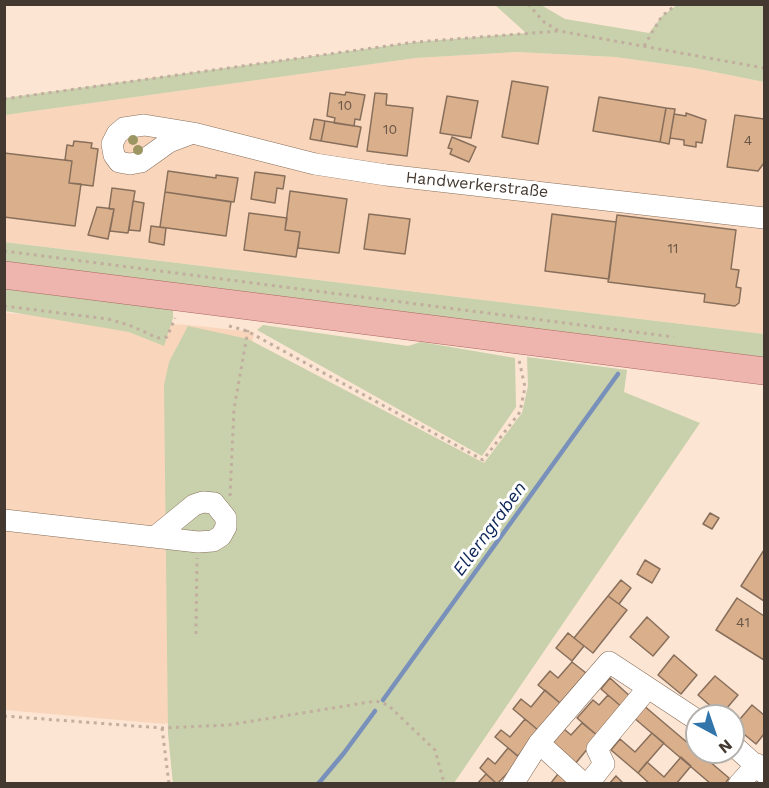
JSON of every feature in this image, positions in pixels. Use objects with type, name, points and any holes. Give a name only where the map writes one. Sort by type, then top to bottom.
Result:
[{"type":"main road","points":[[4,275],[521,340],[675,349],[765,371]]},
{"type":"street","name":"Handwerkerstraße","points":[[193,133],[315,164],[386,175],[765,218]]},
{"type":"street","points":[[4,520],[198,542],[213,541],[221,536],[226,526],[222,510],[214,503],[194,505],[156,536]]},
{"type":"street","points":[[513,783],[539,743],[609,662],[685,712]]},
{"type":"street","points":[[539,743],[586,783],[604,764],[597,749],[648,688]]},
{"type":"street","points":[[739,783],[761,769],[745,755]]},
{"type":"path","points":[[528,4],[544,22],[559,31]]},
{"type":"path","points":[[644,46],[662,16],[677,4]]},
{"type":"path","points":[[4,99],[417,42],[559,31],[765,68]]},
{"type":"path","points":[[4,251],[252,307],[675,349]]},
{"type":"path","points":[[4,306],[108,319],[129,325],[158,338],[167,338],[173,318],[184,319]]},
{"type":"path","points":[[228,325],[252,307]]},
{"type":"path","points":[[252,307],[483,460],[520,412],[525,387],[519,359],[521,340]]},
{"type":"path","points":[[222,510],[230,499],[234,409],[252,307]]},
{"type":"path","points":[[196,634],[198,542]]},
{"type":"path","points":[[4,716],[162,728],[228,725],[376,701],[383,702],[435,750],[444,783]]},
{"type":"path","points":[[162,728],[169,783]]},
{"type":"shaded area","points":[[517,52],[615,57],[694,68],[764,82],[764,334],[5,242],[4,115],[416,58]]},
{"type":"shaded area","points":[[4,313],[188,325],[254,332],[199,712],[165,724],[5,710]]},
{"type":"green space","points":[[495,5],[541,5],[565,19],[649,33],[662,16],[677,5],[764,5],[764,82],[694,68],[615,57],[517,52],[416,58],[5,115],[5,98],[416,42],[526,33]]},
{"type":"green space","points":[[4,242],[764,334],[764,360],[5,263]]},
{"type":"green space","points":[[5,276],[173,297],[173,318],[164,346],[129,332],[5,311]]},
{"type":"green space","points":[[263,325],[408,346],[421,342],[515,358],[516,407],[482,456],[257,330]]},
{"type":"green space","points":[[188,326],[248,339],[484,463],[522,413],[528,386],[527,357],[627,370],[624,392],[700,423],[454,783],[173,784],[168,734],[164,385],[169,362]]},
{"type":"building","points":[[512,81],[548,87],[538,144],[502,137]]},
{"type":"building","points":[[346,92],[365,95],[360,120],[355,119],[354,126],[334,123],[335,118],[327,116],[330,93],[345,95]]},
{"type":"building","points":[[375,93],[387,94],[386,105],[413,108],[407,156],[367,151]]},
{"type":"building","points":[[447,96],[478,101],[471,138],[440,133]]},
{"type":"building","points":[[599,97],[666,108],[660,142],[593,131]]},
{"type":"building","points":[[666,108],[675,109],[669,144],[660,142]]},
{"type":"building","points":[[686,113],[706,120],[702,143],[696,142],[696,147],[684,145],[684,140],[670,138],[674,114],[686,116]]},
{"type":"building","points":[[735,115],[764,119],[764,163],[758,171],[727,167]]},
{"type":"building","points":[[314,119],[325,121],[321,141],[310,139]]},
{"type":"building","points":[[325,121],[361,127],[357,147],[321,141]]},
{"type":"building","points":[[452,137],[476,147],[469,162],[450,154],[452,149],[448,148]]},
{"type":"building","points":[[74,141],[92,143],[91,148],[98,149],[93,186],[69,183],[72,161],[65,160],[67,145],[73,146]]},
{"type":"building","points":[[4,153],[72,161],[69,183],[81,184],[75,226],[4,217]]},
{"type":"building","points":[[168,171],[216,178],[216,175],[238,178],[234,202],[165,192]]},
{"type":"building","points":[[255,172],[285,176],[283,189],[277,188],[275,203],[251,199]]},
{"type":"building","points":[[112,188],[135,191],[128,233],[110,231],[114,209],[109,209]]},
{"type":"building","points":[[290,191],[347,199],[339,253],[298,248],[300,232],[285,230]]},
{"type":"building","points":[[165,192],[231,202],[226,236],[160,227]]},
{"type":"building","points":[[133,201],[144,203],[140,231],[129,230]]},
{"type":"building","points":[[97,207],[114,209],[108,239],[88,235]]},
{"type":"building","points":[[249,213],[287,218],[285,230],[300,232],[296,257],[244,250]]},
{"type":"building","points":[[369,214],[410,219],[405,254],[364,249]]},
{"type":"building","points":[[552,214],[616,222],[609,279],[545,271]]},
{"type":"building","points":[[617,215],[736,230],[731,269],[739,270],[736,287],[741,288],[739,303],[735,306],[704,302],[705,294],[608,282]]},
{"type":"building","points":[[151,226],[166,228],[164,245],[149,242]]},
{"type":"building","points":[[710,513],[719,518],[712,529],[703,524]]},
{"type":"building","points":[[764,550],[764,601],[741,586]]},
{"type":"building","points":[[645,560],[660,569],[652,583],[637,574]]},
{"type":"building","points":[[621,580],[631,588],[619,604],[608,596]]},
{"type":"building","points":[[608,596],[627,610],[593,653],[574,638]]},
{"type":"building","points":[[737,598],[764,616],[764,660],[716,630]]},
{"type":"building","points":[[647,617],[669,637],[653,656],[630,637]]},
{"type":"building","points":[[568,633],[584,646],[572,661],[556,648]]},
{"type":"building","points":[[674,655],[697,675],[681,694],[658,675]]},
{"type":"building","points":[[572,662],[586,673],[560,703],[538,685],[550,671],[558,678]]},
{"type":"building","points":[[715,676],[738,695],[730,704],[708,704],[698,695]]},
{"type":"building","points":[[610,678],[632,698],[623,708],[601,689]]},
{"type":"building","points":[[545,690],[560,703],[538,730],[513,709],[521,699],[531,707]]},
{"type":"building","points":[[608,695],[623,708],[598,736],[577,718],[593,700],[599,705]]},
{"type":"building","points":[[643,705],[685,741],[685,762],[633,717]]},
{"type":"building","points":[[752,705],[764,715],[764,734],[756,744],[745,735],[745,713]]},
{"type":"building","points":[[525,719],[539,731],[518,756],[495,737],[501,730],[510,737]]},
{"type":"building","points":[[582,723],[598,736],[575,764],[552,743],[564,729],[571,735]]},
{"type":"building","points":[[652,733],[664,743],[638,773],[611,750],[620,739],[635,752]]},
{"type":"building","points":[[508,748],[521,759],[497,784],[480,768],[488,758],[495,764]]},
{"type":"building","points":[[681,757],[685,764],[691,766],[676,784],[650,784],[638,773],[647,762],[664,777]]},
{"type":"building","points":[[688,764],[713,764],[729,778],[725,784],[711,784]]},
{"type":"building","points":[[486,774],[497,784],[477,784]]},
{"type":"building","points":[[558,774],[570,784],[550,784]]},
{"type":"building","points":[[616,776],[624,784],[609,784]]},
{"type":"waterway","name":"Ellerngraben","points":[[383,700],[618,374]]},
{"type":"waterway","name":"Ellerngraben","points":[[318,784],[375,711]]}]
